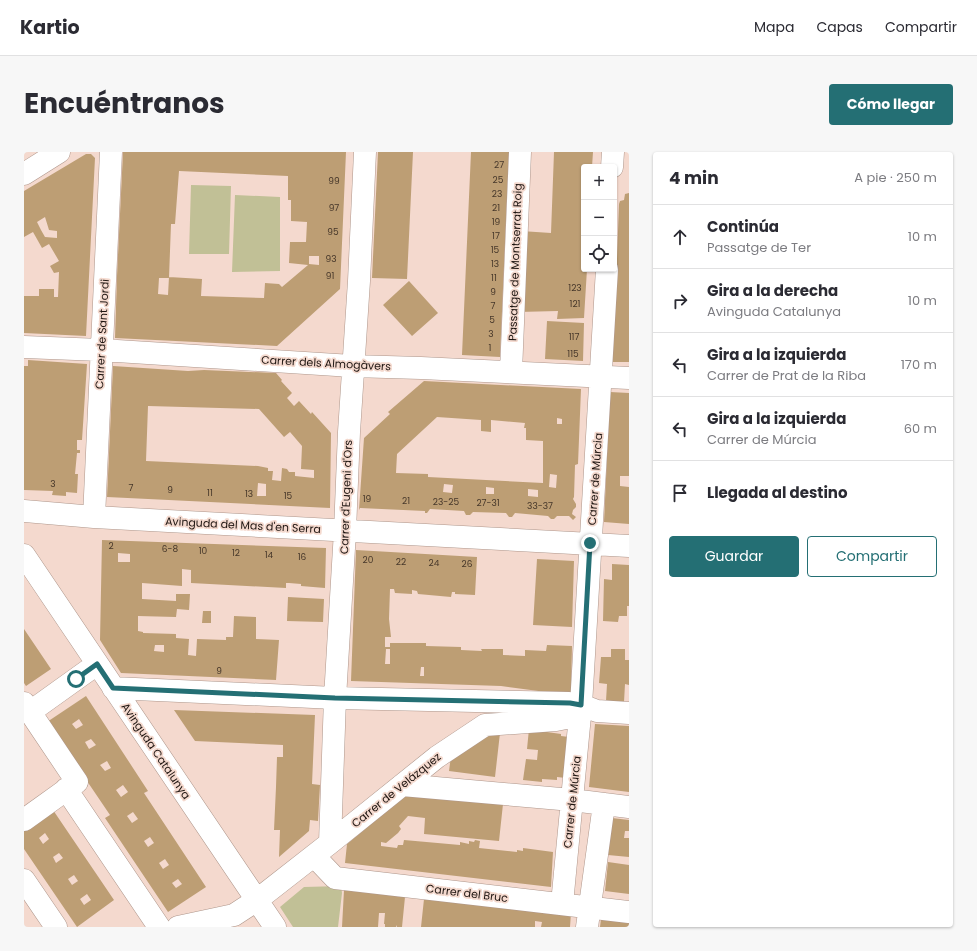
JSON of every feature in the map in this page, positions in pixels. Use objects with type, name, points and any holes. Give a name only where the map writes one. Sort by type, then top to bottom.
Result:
[{"type":"street","points":[[24,174],[59,152]]},
{"type":"street","name":"Carrer de Sant Jordi","points":[[94,517],[111,152]]},
{"type":"street","name":"Carrer d'Eugeni d'Ors","points":[[330,843],[335,698],[345,531],[352,366],[359,281],[365,152]]},
{"type":"street","name":"Passatge de Montserrat Roig","points":[[511,372],[520,152]]},
{"type":"street","points":[[612,164],[613,152]]},
{"type":"street","name":"Carrer de Múrcia","points":[[562,904],[581,705],[607,272]]},
{"type":"street","name":"Carrer dels Almogàvers","points":[[24,347],[101,350],[352,366],[629,378]]},
{"type":"street","name":"Avinguda del Mas d'en Serra","points":[[24,511],[94,517],[629,546]]},
{"type":"street","name":"Avinguda Catalunya","points":[[24,555],[275,927]]},
{"type":"street","points":[[24,820],[77,782],[27,708],[97,664]]},
{"type":"street","points":[[113,688],[335,698],[570,703],[581,705],[597,711],[629,713]]},
{"type":"street","name":"Carrer de Velázquez","points":[[178,927],[234,915],[257,900],[314,856],[437,756],[485,725],[556,720],[571,717],[581,705]]},
{"type":"street","points":[[402,785],[572,800],[629,808]]},
{"type":"street","points":[[66,789],[159,927]]},
{"type":"street","points":[[588,917],[604,804]]},
{"type":"street","name":"Carrer del Bruc","points":[[314,856],[335,878],[562,904],[588,917],[629,912]]},
{"type":"street","points":[[24,880],[56,927]]},
{"type":"green space","points":[[191,185],[231,186],[229,254],[189,254]]},
{"type":"green space","points":[[235,195],[280,197],[280,271],[232,272]]},
{"type":"green space","points":[[341,886],[342,893],[338,927],[293,927],[280,907],[304,887]]},
{"type":"building","points":[[123,152],[346,152],[340,289],[277,346],[115,338]],"holes":[[[179,171],[288,176],[288,200],[291,200],[291,221],[307,222],[306,242],[290,242],[289,263],[308,265],[282,287],[279,284],[265,283],[264,298],[201,296],[202,279],[169,277],[171,224],[175,224]],[[309,256],[319,256],[319,265],[309,264]],[[159,278],[169,278],[168,295],[158,294]]]},
{"type":"building","points":[[378,152],[413,152],[407,279],[372,278]]},
{"type":"building","points":[[471,152],[509,152],[500,357],[462,355]]},
{"type":"building","points":[[554,152],[593,152],[592,164],[581,164],[581,272],[587,272],[584,318],[557,319],[558,311],[518,312],[521,231],[551,233]]},
{"type":"building","points":[[86,154],[91,154],[95,158],[86,336],[24,333],[24,296],[39,296],[39,289],[54,289],[54,297],[58,297],[59,272],[54,273],[50,266],[59,261],[49,244],[42,248],[33,232],[24,237],[24,191]],"holes":[[[45,217],[49,230],[57,231],[57,238],[45,237],[37,222]]]},
{"type":"building","points":[[629,193],[629,362],[611,362],[617,272],[619,204],[620,201],[624,200],[625,194]]},
{"type":"building","points":[[409,281],[438,313],[412,336],[383,305]]},
{"type":"building","points":[[547,321],[584,323],[583,361],[545,359]]},
{"type":"building","points":[[28,360],[87,364],[82,440],[77,440],[77,450],[80,450],[80,453],[77,453],[75,474],[78,474],[77,493],[66,492],[66,496],[52,495],[53,491],[24,490],[24,366],[28,366]]},
{"type":"building","points":[[113,366],[188,371],[204,370],[276,373],[292,393],[287,398],[294,406],[299,401],[311,414],[312,412],[331,433],[330,508],[107,497]],"holes":[[[148,406],[259,409],[284,437],[290,432],[302,446],[301,469],[314,470],[314,478],[295,476],[295,472],[289,472],[287,469],[282,468],[281,481],[272,480],[273,471],[268,471],[268,468],[258,466],[146,461]],[[258,483],[266,484],[266,496],[257,496]]]},
{"type":"building","points":[[424,381],[581,389],[578,464],[575,465],[573,499],[576,507],[572,514],[576,517],[573,520],[569,516],[557,516],[554,519],[551,519],[548,516],[515,513],[512,517],[509,517],[506,513],[473,512],[470,515],[466,515],[464,511],[430,509],[427,513],[425,513],[425,511],[360,508],[359,510],[364,438],[390,414],[388,412]],"holes":[[[437,417],[481,420],[481,431],[491,432],[491,420],[525,423],[524,428],[526,428],[526,440],[543,441],[543,483],[428,477],[428,474],[396,473],[397,454]],[[557,418],[562,419],[562,424],[557,424]],[[550,474],[557,475],[556,488],[549,487]],[[444,484],[453,485],[452,493],[443,492]],[[486,487],[494,488],[494,494],[486,494]],[[528,489],[538,490],[538,497],[528,496]]]},
{"type":"building","points":[[610,392],[629,393],[629,476],[620,476],[620,486],[629,487],[629,524],[604,522]]},
{"type":"building","points":[[102,540],[326,548],[325,588],[301,586],[301,584],[289,583],[286,583],[286,588],[191,583],[191,570],[182,569],[182,586],[142,583],[142,599],[176,601],[176,594],[190,594],[189,610],[177,609],[176,617],[138,616],[138,631],[143,633],[176,634],[176,638],[189,639],[188,655],[196,656],[197,639],[226,640],[226,637],[233,637],[234,616],[256,617],[256,639],[279,640],[276,680],[121,673],[100,640]],"holes":[[[118,553],[130,554],[130,562],[118,562]],[[155,645],[164,645],[164,652],[154,651]]]},
{"type":"building","points":[[356,550],[477,557],[475,595],[455,594],[455,592],[452,592],[451,597],[418,594],[417,591],[412,590],[412,594],[395,593],[394,589],[390,589],[389,619],[391,637],[385,637],[385,647],[390,647],[390,643],[426,643],[426,646],[461,647],[461,650],[482,651],[481,649],[503,649],[503,655],[525,656],[525,650],[546,651],[547,645],[572,646],[571,692],[546,692],[501,686],[351,681]],"holes":[[[386,649],[390,649],[390,664],[385,664]],[[421,667],[424,667],[424,676],[420,676]]]},
{"type":"building","points":[[537,559],[574,561],[572,627],[533,625]]},
{"type":"building","points":[[612,564],[629,565],[629,606],[627,606],[627,616],[619,616],[618,622],[603,621],[604,579],[612,580]]},
{"type":"building","points":[[288,597],[324,599],[323,622],[287,621]]},
{"type":"building","points":[[203,611],[211,611],[211,623],[202,623]]},
{"type":"building","points":[[24,629],[51,669],[26,686],[24,683]]},
{"type":"building","points":[[611,649],[625,649],[625,660],[629,660],[629,685],[625,684],[624,702],[606,701],[607,684],[599,683],[601,657],[611,657]]},
{"type":"building","points":[[86,696],[148,791],[144,793],[206,887],[168,912],[105,818],[110,815],[47,722]],"holes":[[[79,719],[83,725],[76,729],[72,724]],[[91,739],[96,745],[89,749],[85,742]],[[107,761],[111,768],[105,771],[100,765]],[[123,785],[128,792],[121,797],[116,790]],[[133,812],[138,819],[132,823],[127,816]],[[150,837],[154,843],[148,847],[144,841]],[[165,859],[169,865],[163,869],[159,863]],[[178,879],[182,884],[176,888],[172,883]]]},
{"type":"building","points":[[174,710],[315,715],[312,784],[320,785],[318,821],[310,820],[309,831],[279,857],[280,830],[274,830],[277,757],[283,757],[283,745],[195,741]]},
{"type":"building","points":[[595,724],[629,726],[629,792],[589,787]]},
{"type":"building","points":[[529,729],[547,731],[569,737],[566,778],[557,777],[557,780],[542,779],[542,782],[523,780],[526,759],[537,760],[538,750],[527,749]]},
{"type":"building","points":[[500,733],[495,777],[449,771],[451,756],[478,739]]},
{"type":"building","points":[[407,794],[503,804],[499,841],[424,834],[425,818],[408,816],[399,826],[401,829],[398,833],[386,843],[381,842],[381,846],[397,848],[398,845],[403,845],[404,840],[460,845],[460,842],[469,844],[469,841],[474,842],[475,840],[480,841],[479,848],[517,852],[517,850],[523,851],[523,848],[553,852],[551,887],[345,863],[347,844]]},
{"type":"building","points":[[53,810],[114,900],[77,927],[24,849],[24,830]],"holes":[[[45,833],[49,839],[43,844],[39,838]],[[59,853],[63,858],[56,863],[53,857]],[[74,875],[78,881],[72,885],[68,879]],[[87,894],[91,900],[84,905],[80,899]]]},
{"type":"building","points":[[612,818],[629,820],[629,831],[625,831],[624,838],[629,838],[629,857],[608,855]]},
{"type":"building","points":[[608,862],[629,865],[629,894],[605,891]]},
{"type":"building","points":[[344,890],[405,897],[402,927],[397,927],[397,925],[396,927],[385,927],[385,913],[379,913],[378,927],[342,927]]},
{"type":"building","points":[[424,899],[571,913],[570,927],[541,927],[542,922],[535,921],[535,927],[421,927]]},
{"type":"building","points":[[601,919],[629,922],[629,927],[600,927]]},
{"type":"route","points":[[76,679],[97,664],[113,688],[335,698],[570,703],[581,705],[590,543]]}]
